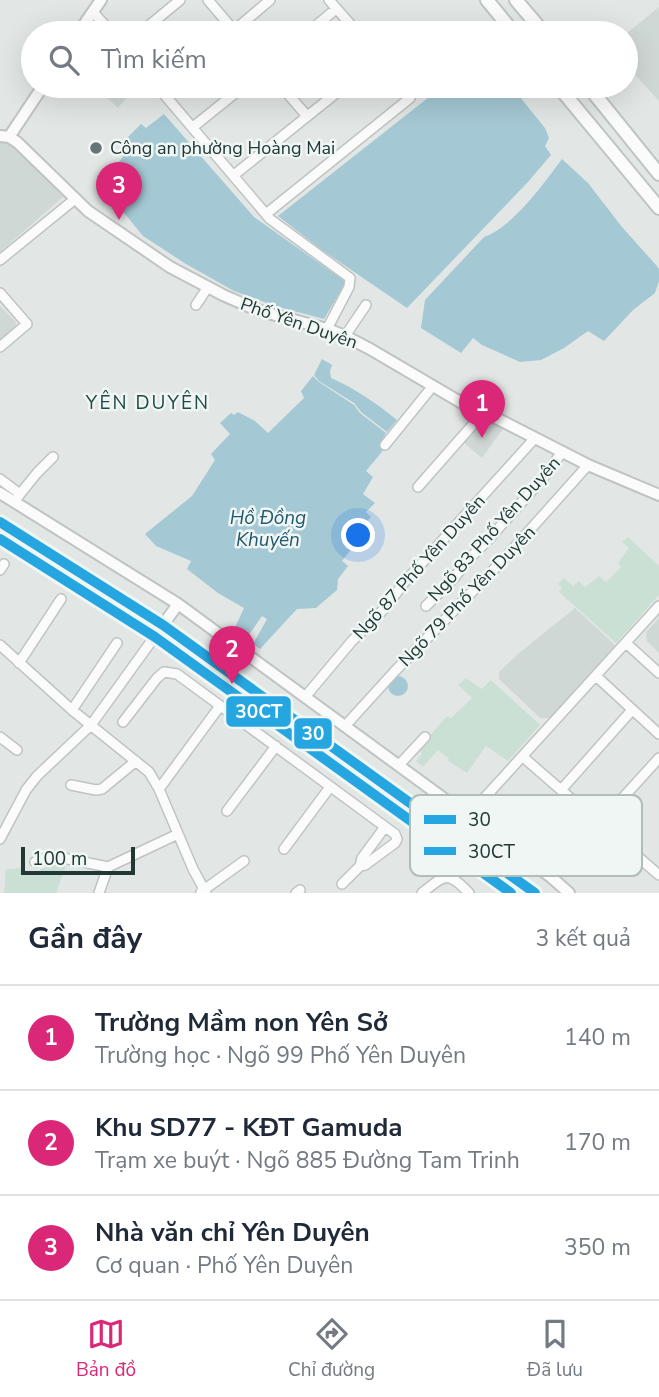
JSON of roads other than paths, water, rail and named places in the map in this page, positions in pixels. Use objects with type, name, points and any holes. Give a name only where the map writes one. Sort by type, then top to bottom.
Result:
[{"type":"main road","points":[[487,0],[504,21]]},
{"type":"main road","points":[[516,0],[534,21]]},
{"type":"main road","points":[[568,98],[659,208]]},
{"type":"main road","points":[[598,98],[659,174]]},
{"type":"street","points":[[87,21],[101,0]]},
{"type":"street","points":[[155,21],[180,0]]},
{"type":"street","points":[[208,0],[225,21]]},
{"type":"street","points":[[246,21],[270,0]]},
{"type":"street","points":[[329,0],[347,21]]},
{"type":"street","points":[[322,21],[336,9]]},
{"type":"street","points":[[93,12],[101,21]]},
{"type":"street","points":[[4,136],[34,98]]},
{"type":"street","points":[[171,98],[265,214],[350,278],[349,287],[327,329]]},
{"type":"street","points":[[193,127],[229,98]]},
{"type":"street","points":[[291,98],[307,116]]},
{"type":"street","points":[[234,176],[330,98]]},
{"type":"street","points":[[265,214],[410,98]]},
{"type":"street","name":"Phố Yên Duyên","points":[[4,136],[17,142],[88,211],[170,267],[264,313],[345,336],[467,406],[588,465],[659,495]]},
{"type":"street","points":[[0,260],[75,199]]},
{"type":"street","points":[[196,305],[208,287]]},
{"type":"street","points":[[0,293],[27,324],[0,347]]},
{"type":"street","points":[[345,336],[366,305]]},
{"type":"street","points":[[384,445],[432,387]]},
{"type":"street","points":[[418,487],[483,413]]},
{"type":"street","name":"Ngõ 87 Phố Yên Duyên","points":[[305,697],[534,438]]},
{"type":"street","name":"Ngõ 83 Phố Yên Duyên","points":[[426,606],[544,477],[562,452]]},
{"type":"street","points":[[17,498],[53,457]]},
{"type":"street","name":"Ngõ 79 Phố Yên Duyên","points":[[345,726],[512,551],[588,465]]},
{"type":"street","points":[[0,479],[17,498],[178,604],[440,795]]},
{"type":"street","points":[[0,493],[17,498]]},
{"type":"street","points":[[0,522],[163,625],[410,803]]},
{"type":"street","points":[[19,663],[61,599]]},
{"type":"street","points":[[0,839],[26,790],[37,776],[91,726],[178,604]]},
{"type":"street","points":[[488,795],[659,606]]},
{"type":"street","points":[[72,710],[117,643]]},
{"type":"street","points":[[626,643],[659,673]]},
{"type":"street","points":[[0,645],[72,710],[149,772],[159,789],[201,892],[244,861]]},
{"type":"street","points":[[123,722],[163,672],[177,674],[395,834],[396,841],[360,866],[342,884]]},
{"type":"street","points":[[596,676],[659,734]]},
{"type":"street","points":[[159,789],[220,706]]},
{"type":"street","points":[[561,790],[632,710]]},
{"type":"street","points":[[399,765],[425,737]]},
{"type":"street","points":[[2,743],[17,750]]},
{"type":"street","points":[[227,811],[276,746]]},
{"type":"street","points":[[523,757],[567,795]]},
{"type":"street","points":[[626,795],[659,758]]},
{"type":"street","points":[[71,785],[102,789],[136,761]]},
{"type":"street","points":[[284,849],[330,787]]},
{"type":"street","points":[[360,866],[362,858],[385,827]]},
{"type":"street","points":[[35,862],[58,857],[108,867],[178,834]]},
{"type":"street","points":[[642,860],[659,875]]},
{"type":"street","points":[[99,893],[108,867]]},
{"type":"street","points":[[512,876],[536,893],[551,877],[569,893]]},
{"type":"street","points":[[422,893],[441,878],[448,877],[454,878],[468,893]]},
{"type":"water","points":[[428,98],[521,98],[545,128],[549,138],[545,146],[551,155],[407,308],[322,250],[278,216]]},
{"type":"water","points":[[164,114],[254,217],[346,282],[324,319],[275,306],[234,291],[186,264],[143,236],[125,214],[99,190],[127,151],[120,145],[141,124],[146,128]]},
{"type":"water","points":[[562,159],[588,183],[659,269],[655,293],[633,310],[604,341],[588,331],[541,360],[520,362],[482,345],[473,338],[461,353],[421,328],[425,300],[484,237],[495,232],[517,214]]},
{"type":"water","points":[[322,359],[332,365],[331,378],[366,397],[397,420],[387,432],[361,412],[354,403],[319,381],[314,375]]},
{"type":"water","name":"Hồ Đồng Khuyến","points":[[313,376],[354,405],[386,433],[382,440],[385,448],[366,471],[373,477],[363,494],[375,503],[366,512],[371,517],[364,524],[368,528],[357,550],[352,548],[342,561],[348,566],[338,579],[337,590],[316,608],[297,609],[260,649],[253,644],[267,619],[262,616],[246,639],[233,632],[244,608],[218,593],[187,569],[191,561],[156,546],[145,534],[192,496],[215,460],[211,454],[230,434],[220,423],[231,413],[234,415],[238,412],[255,421],[268,433],[304,398],[301,391]]},
{"type":"water","points":[[398,676],[405,679],[408,686],[405,693],[398,696],[391,693],[388,686],[391,679]]},
{"type":"place","name":"Công an phường Hoàng Mai","points":[[96,148]]},
{"type":"place","name":"Nhà văn chỉ Yên Duyên","points":[[119,220]]},
{"type":"place","name":"Trường Mầm non Yên Sở","points":[[482,438]]},
{"type":"place","name":"Khu SD77 - KĐT Gamuda","points":[[232,684]]},
{"type":"district","name":"YÊN DUYÊN","points":[[148,402]]}]
